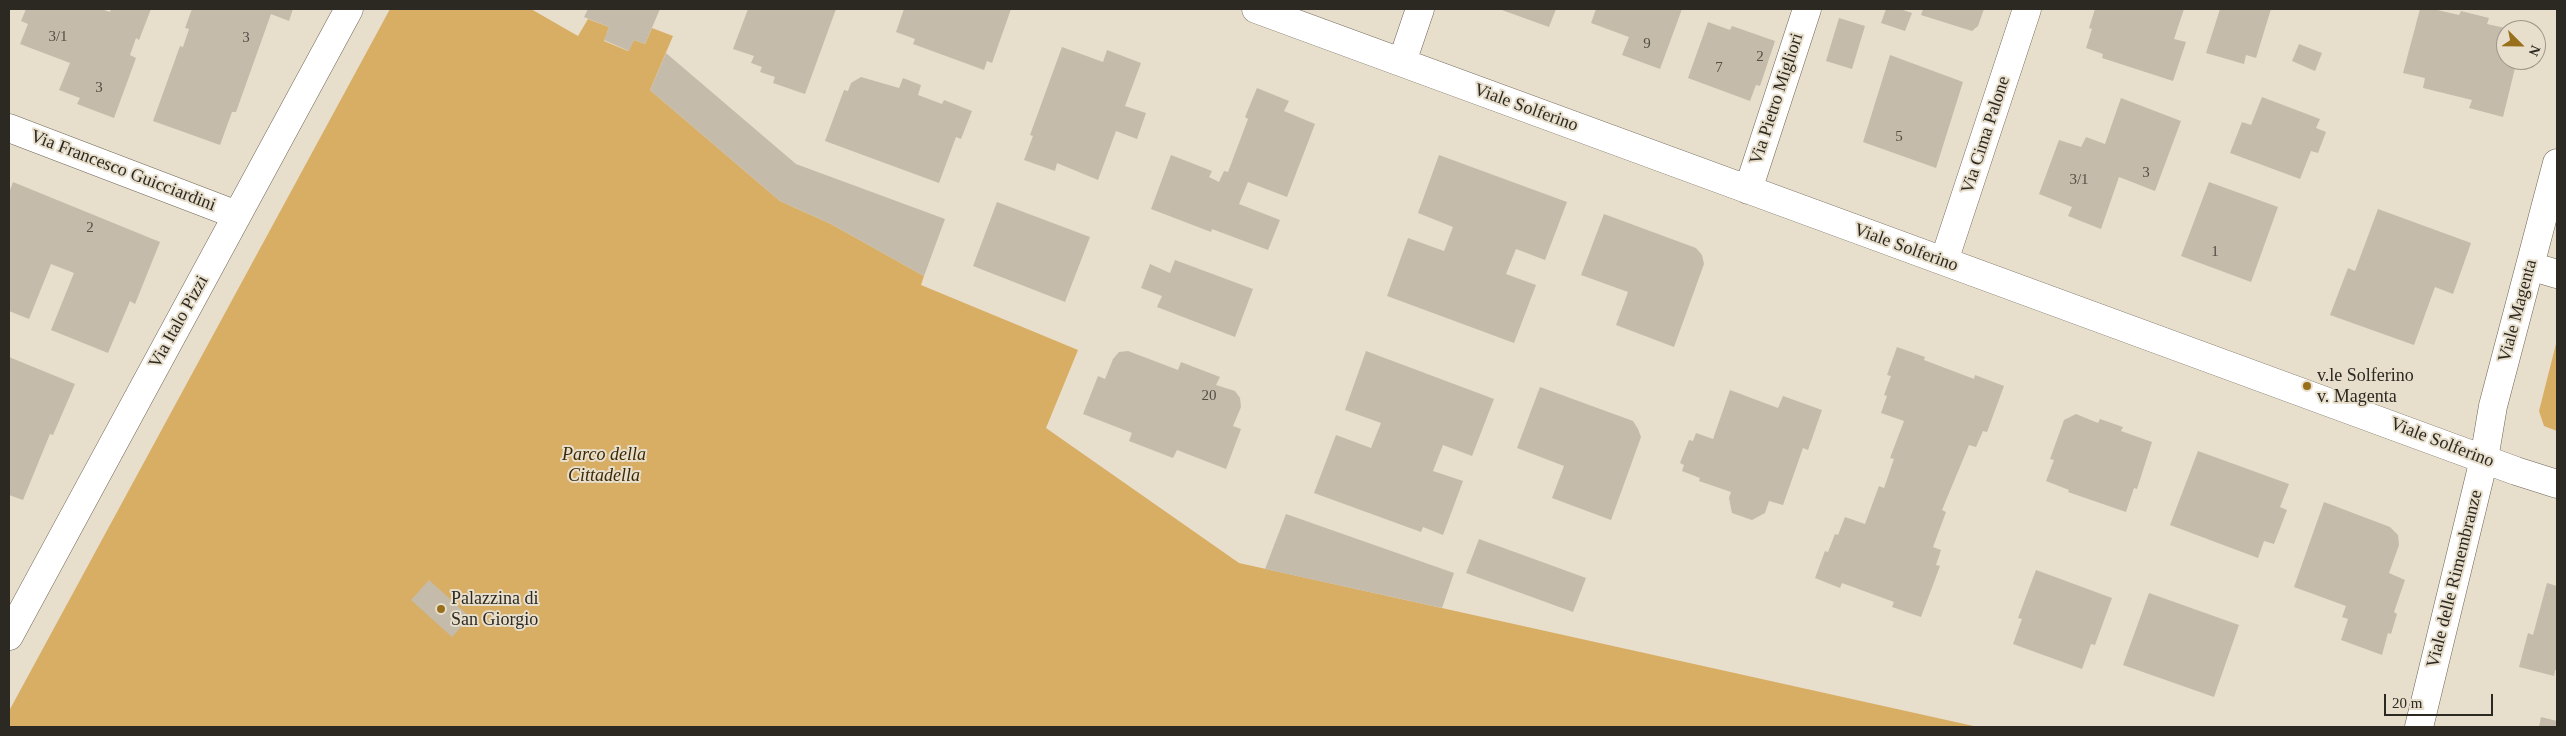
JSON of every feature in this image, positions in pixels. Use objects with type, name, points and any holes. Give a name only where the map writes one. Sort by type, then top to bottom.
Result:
[{"type":"street","name":"Via Italo Pizzi","points":[[9,636],[350,9]]},
{"type":"street","name":"Viale Solferino","points":[[1256,9],[2484,459],[2557,484]]},
{"type":"street","points":[[1402,62],[1420,9]]},
{"type":"street","name":"Via Pietro Migliori","points":[[1748,190],[1807,9]]},
{"type":"street","name":"Via Cima Palone","points":[[1944,261],[2027,9]]},
{"type":"street","name":"Via Francesco Guicciardini","points":[[9,128],[238,215]]},
{"type":"street","name":"Viale Magenta","points":[[2484,459],[2493,406],[2557,163]]},
{"type":"street","points":[[2530,266],[2557,274]]},
{"type":"street","name":"Viale delle Rimembranze","points":[[2419,727],[2484,459]]},
{"type":"green space","name":"Parco della Cittadella","points":[[390,9],[531,9],[578,36],[588,19],[609,27],[604,41],[628,51],[634,40],[645,44],[652,28],[673,36],[650,90],[780,201],[831,224],[924,276],[921,285],[1078,350],[1046,428],[1239,563],[1978,727],[9,727],[9,711]]},
{"type":"green space","points":[[2557,340],[2557,431],[2544,426],[2539,411]]},
{"type":"building","points":[[26,9],[101,9],[110,12],[111,9],[151,9],[139,40],[136,38],[130,55],[136,58],[114,118],[77,104],[80,98],[59,90],[70,63],[20,44],[28,24],[21,21]]},
{"type":"building","points":[[192,9],[293,9],[289,21],[271,14],[236,112],[232,112],[220,145],[153,121],[180,46],[183,47],[189,29],[185,28]]},
{"type":"building","points":[[588,9],[660,9],[645,44],[634,40],[629,51],[604,40],[609,27],[584,17]]},
{"type":"building","points":[[748,9],[836,9],[805,94],[773,83],[775,77],[760,72],[762,67],[751,63],[754,56],[733,49]]},
{"type":"building","points":[[904,9],[1011,9],[992,63],[987,61],[984,70],[913,44],[915,39],[896,32]]},
{"type":"building","points":[[1499,9],[1556,9],[1549,27]]},
{"type":"building","points":[[1596,9],[1682,9],[1660,69],[1622,55],[1629,37],[1591,23]]},
{"type":"building","points":[[1886,9],[1900,9],[1912,13],[1905,31],[1881,23]]},
{"type":"building","points":[[1923,9],[1984,9],[1978,26],[1972,31],[1921,15]]},
{"type":"building","points":[[2095,9],[2184,9],[2174,39],[2186,42],[2173,81],[2102,58],[2103,54],[2086,48],[2092,29],[2089,28]]},
{"type":"building","points":[[2220,9],[2271,9],[2256,58],[2246,55],[2244,64],[2206,53]]},
{"type":"building","points":[[2420,9],[2433,9],[2459,15],[2461,11],[2489,18],[2487,24],[2496,26],[2496,70],[2515,70],[2503,117],[2469,108],[2472,100],[2423,88],[2425,78],[2403,73]]},
{"type":"building","points":[[1839,18],[1865,26],[1852,69],[1826,61]]},
{"type":"building","points":[[1708,22],[1730,30],[1732,26],[1775,41],[1760,86],[1756,85],[1750,101],[1688,78]]},
{"type":"building","points":[[2299,44],[2322,53],[2315,71],[2292,61]]},
{"type":"building","points":[[1062,47],[1103,62],[1107,50],[1141,63],[1125,106],[1146,113],[1137,139],[1116,131],[1098,180],[1057,163],[1055,171],[1024,160],[1033,136],[1030,135]]},
{"type":"building","points":[[666,53],[796,164],[945,219],[924,276],[831,224],[780,201],[650,90]]},
{"type":"building","points":[[1890,55],[1963,82],[1936,168],[1863,142]]},
{"type":"building","points":[[861,77],[899,88],[903,78],[921,85],[918,95],[942,104],[944,100],[972,111],[961,139],[956,137],[939,183],[825,141],[844,90],[848,91],[851,83]]},
{"type":"building","points":[[1257,88],[1289,101],[1284,111],[1315,124],[1287,197],[1248,182],[1239,204],[1280,220],[1268,250],[1212,229],[1211,232],[1151,209],[1171,155],[1212,171],[1209,177],[1219,182],[1224,171],[1228,172],[1248,119],[1245,117]]},
{"type":"building","points":[[2262,97],[2320,119],[2316,128],[2326,132],[2318,153],[2311,151],[2300,179],[2230,153],[2242,122],[2251,125]]},
{"type":"building","points":[[2121,98],[2181,121],[2155,191],[2119,177],[2101,229],[2068,216],[2072,207],[2039,194],[2059,140],[2081,147],[2086,137],[2105,144]]},
{"type":"building","points":[[1439,155],[1567,202],[1545,260],[1516,249],[1506,274],[1536,285],[1514,343],[1387,296],[1408,238],[1444,251],[1453,227],[1418,213]]},
{"type":"building","points":[[13,182],[160,242],[135,304],[130,301],[108,353],[51,330],[74,273],[51,264],[29,319],[9,311],[9,193]]},
{"type":"building","points":[[2209,182],[2278,207],[2251,282],[2181,256]]},
{"type":"building","points":[[997,202],[1090,237],[1065,302],[973,266]]},
{"type":"building","points":[[2378,209],[2471,243],[2453,294],[2435,287],[2414,345],[2330,315],[2348,268],[2355,271]]},
{"type":"building","points":[[1604,214],[1696,248],[1702,255],[1704,264],[1674,347],[1616,325],[1628,292],[1581,275]]},
{"type":"building","points":[[1175,260],[1253,289],[1235,337],[1157,307],[1162,296],[1141,288],[1150,264],[1170,273]]},
{"type":"building","points":[[1897,347],[1925,357],[1924,360],[1974,379],[1975,375],[2004,386],[1987,432],[1983,431],[1976,447],[1969,445],[1942,510],[1946,512],[1933,547],[1941,550],[1936,565],[1940,566],[1921,617],[1892,607],[1894,602],[1842,583],[1840,588],[1815,578],[1825,551],[1828,552],[1835,534],[1838,535],[1845,517],[1865,524],[1879,486],[1884,488],[1894,459],[1890,458],[1904,421],[1881,413],[1887,396],[1884,395],[1891,376],[1887,375]]},
{"type":"building","points":[[1128,351],[1178,370],[1181,362],[1220,377],[1216,385],[1235,391],[1240,398],[1241,407],[1233,426],[1241,429],[1226,469],[1177,450],[1173,458],[1129,441],[1132,433],[1083,414],[1098,376],[1105,379],[1113,359],[1119,352]]},
{"type":"building","points":[[1366,351],[1494,399],[1472,456],[1443,445],[1433,471],[1463,481],[1443,535],[1423,527],[1421,532],[1314,493],[1336,435],[1371,448],[1381,423],[1345,410]]},
{"type":"building","points":[[9,357],[75,384],[53,435],[50,434],[23,500],[9,495]]},
{"type":"building","points":[[1540,387],[1633,421],[1638,429],[1641,437],[1611,520],[1552,498],[1564,466],[1517,448]]},
{"type":"building","points":[[1730,390],[1778,408],[1783,396],[1822,410],[1808,450],[1803,448],[1783,505],[1769,501],[1765,513],[1752,520],[1732,513],[1729,498],[1731,492],[1699,481],[1700,478],[1682,471],[1684,465],[1680,463],[1689,440],[1693,441],[1696,433],[1713,439]]},
{"type":"building","points":[[2076,414],[2098,423],[2100,419],[2123,427],[2121,431],[2152,442],[2137,489],[2134,488],[2126,512],[2068,492],[2069,490],[2046,481],[2054,460],[2050,459],[2064,420]]},
{"type":"building","points":[[2198,451],[2289,484],[2280,507],[2287,510],[2274,544],[2264,541],[2258,558],[2170,525]]},
{"type":"building","points":[[2324,502],[2390,527],[2398,535],[2399,545],[2389,573],[2405,580],[2394,612],[2397,614],[2391,634],[2388,633],[2382,655],[2341,640],[2348,619],[2342,617],[2346,606],[2294,587]]},
{"type":"building","points":[[1286,514],[1454,573],[1442,608],[1265,569]]},
{"type":"building","points":[[1479,539],[1586,578],[1573,612],[1466,573]]},
{"type":"building","points":[[2036,570],[2112,598],[2095,645],[2091,644],[2082,669],[2013,644],[2022,619],[2018,618]]},
{"type":"building","name":"Palazzina di San Giorgio","points":[[429,580],[470,617],[452,637],[411,600]]},
{"type":"building","points":[[2547,583],[2557,586],[2557,670],[2555,670],[2554,676],[2519,667],[2528,633],[2533,635]]},
{"type":"building","points":[[2149,593],[2239,625],[2214,697],[2123,665]]},
{"type":"building","points":[[2541,717],[2557,721],[2557,727],[2539,727]]},
{"type":"place","name":"v.le Solferino v. Magenta","points":[[2307,386]]},
{"type":"place","name":"Palazzina di San Giorgio","points":[[441,609]]}]
